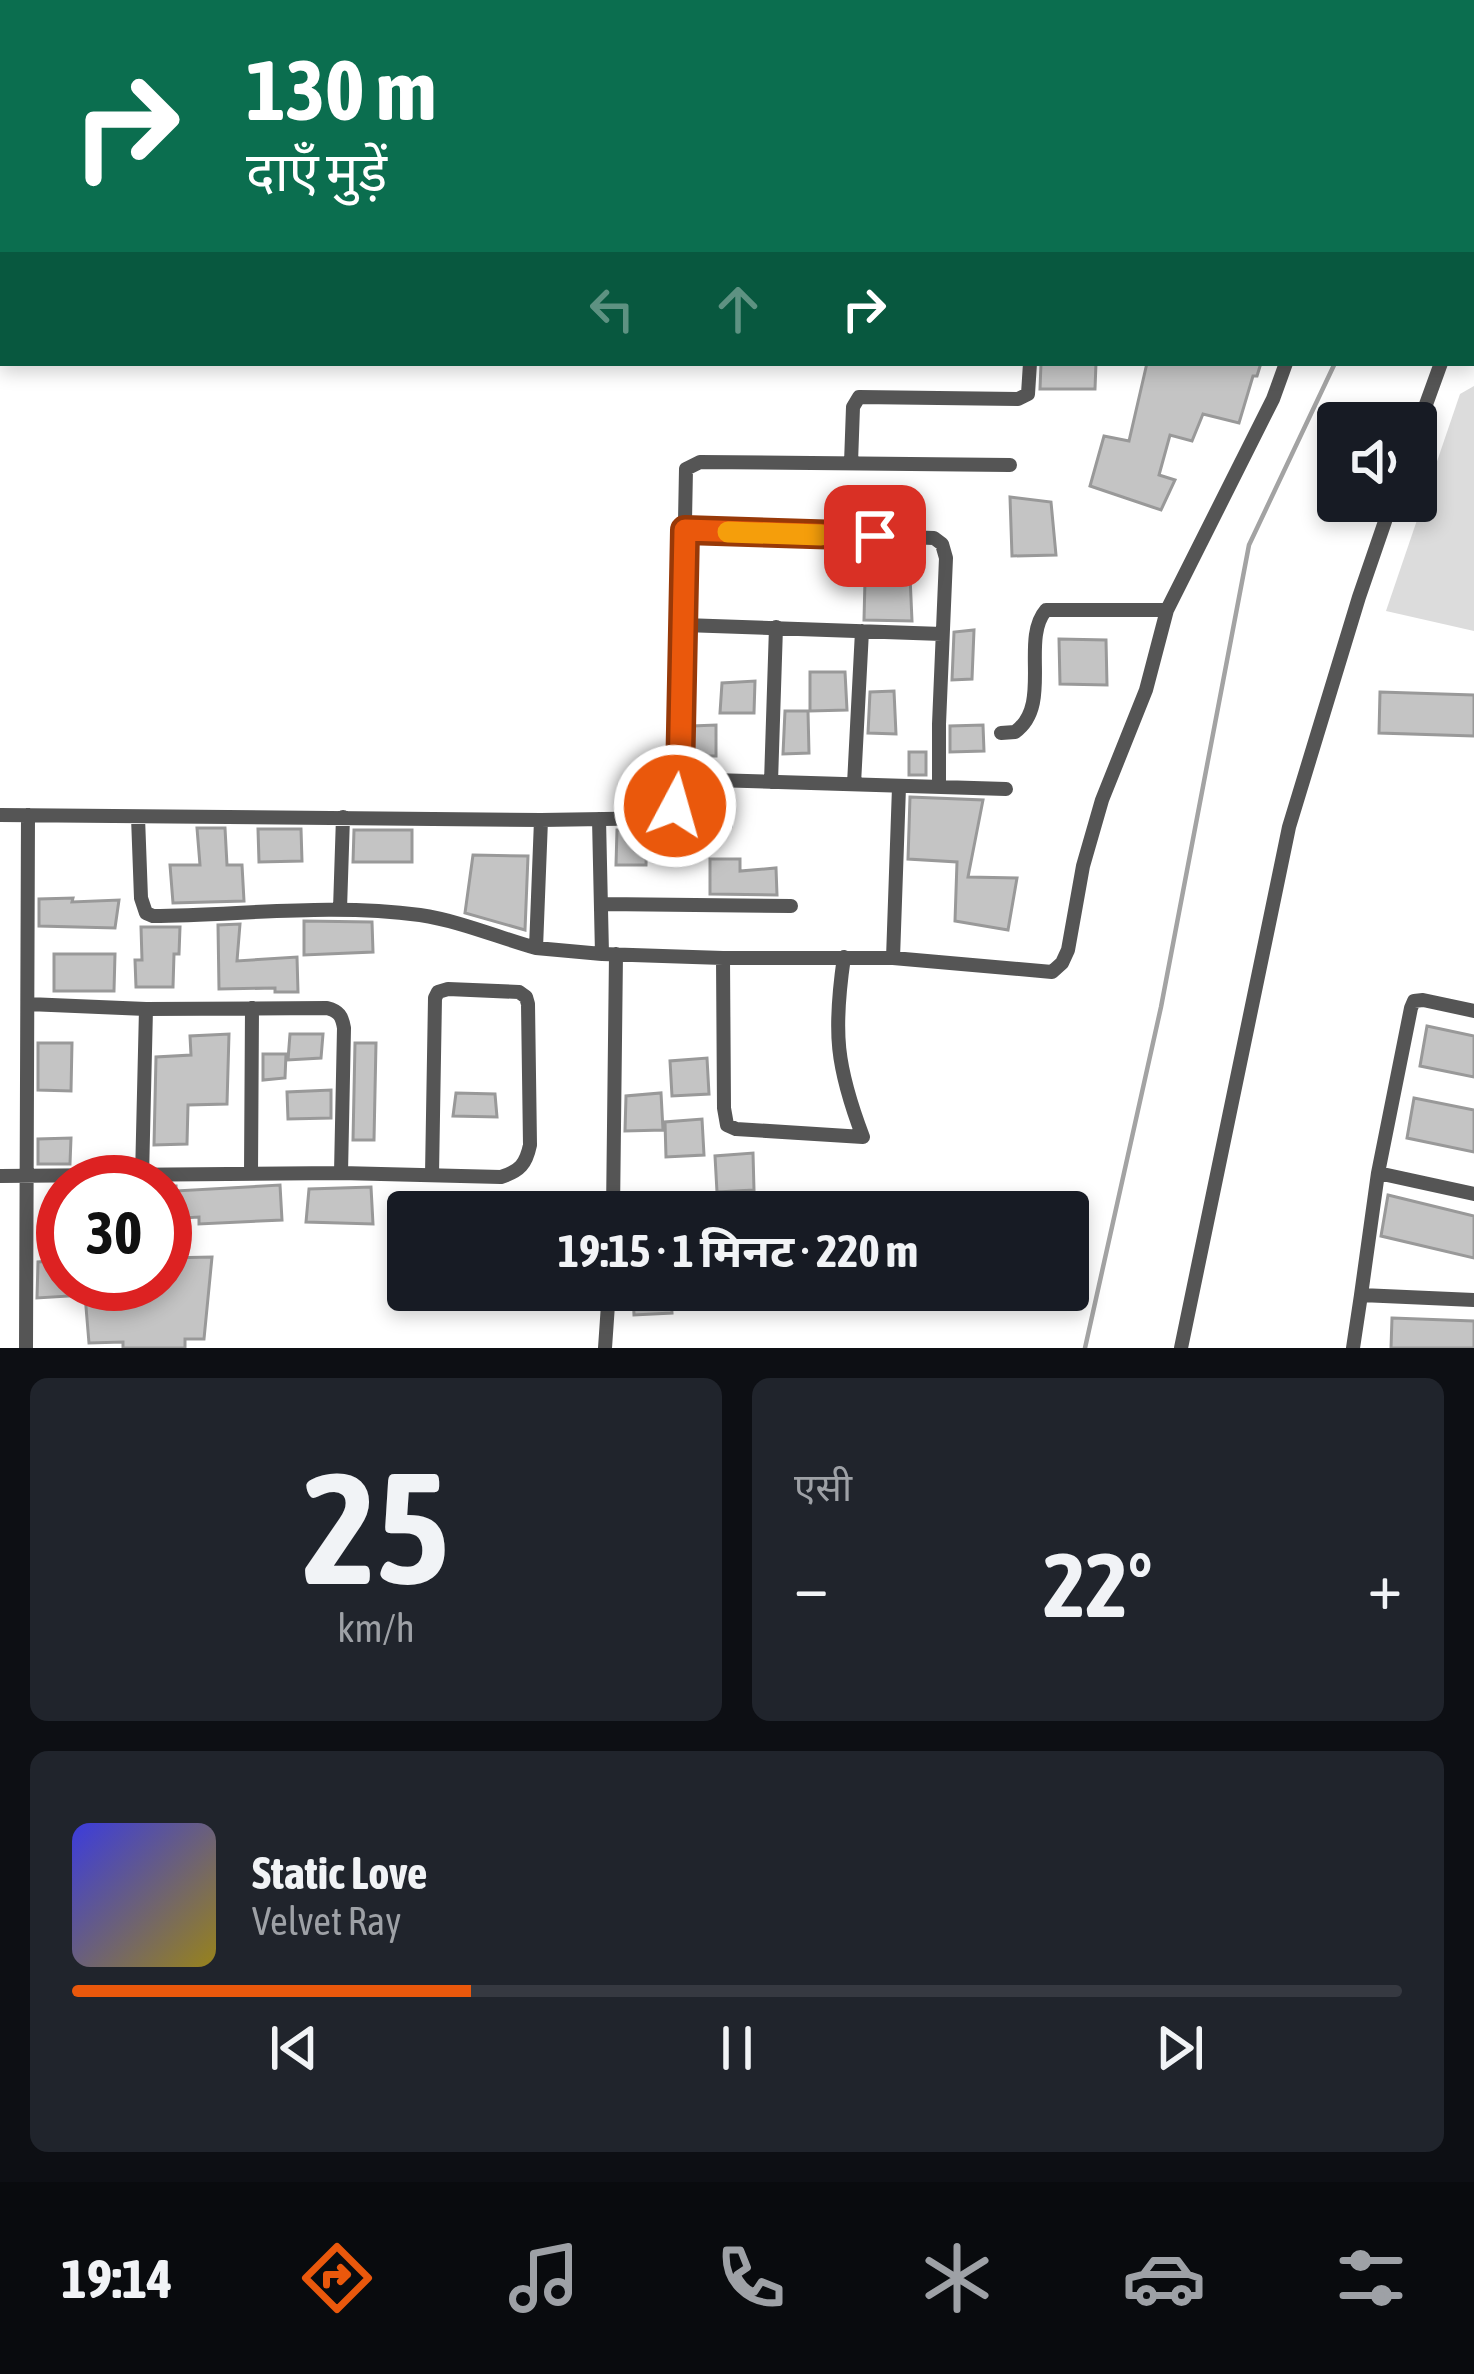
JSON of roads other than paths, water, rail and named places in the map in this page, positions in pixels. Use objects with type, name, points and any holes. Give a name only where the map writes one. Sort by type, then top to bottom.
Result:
[{"type":"street","points":[[851,463],[853,406],[859,397],[1018,398],[1028,394],[1030,366]]},
{"type":"street","points":[[138,817],[141,898],[146,913],[159,916],[340,908],[426,916],[536,948],[723,958],[893,958],[1052,972],[1068,950],[1082,866],[1102,800],[1146,690],[1167,610],[1266,414],[1285,366]]},
{"type":"street","points":[[1427,402],[1440,366]]},
{"type":"street","points":[[0,815],[666,818],[673,814],[680,779],[686,469],[694,464],[1010,465]]},
{"type":"street","points":[[1181,1348],[1289,826],[1385,522]]},
{"type":"street","points":[[685,530],[934,538],[942,544],[946,558],[939,786]]},
{"type":"street","points":[[1001,733],[1015,732],[1029,717],[1037,626],[1046,610],[1167,610]]},
{"type":"street","points":[[684,626],[942,634]]},
{"type":"street","points":[[771,782],[776,627]]},
{"type":"street","points":[[854,784],[862,631]]},
{"type":"street","points":[[680,779],[1006,789]]},
{"type":"street","points":[[893,958],[899,787]]},
{"type":"street","points":[[26,1348],[28,815]]},
{"type":"street","points":[[340,908],[343,817]]},
{"type":"street","points":[[599,819],[609,954],[613,1191]]},
{"type":"street","points":[[536,948],[542,820]]},
{"type":"street","points":[[603,904],[790,906]]},
{"type":"street","points":[[723,958],[727,1125],[863,1137],[836,1032],[844,957]]},
{"type":"street","points":[[192,1175],[502,1177],[516,1173],[526,1162],[530,1145],[528,1004],[519,992],[448,989],[435,998],[432,1175]]},
{"type":"street","points":[[1353,1348],[1378,1173],[1414,1001],[1474,1011]]},
{"type":"street","points":[[28,1004],[337,1010],[342,1018],[341,1173]]},
{"type":"street","points":[[251,1173],[252,1008]]},
{"type":"street","points":[[143,1155],[146,1009]]},
{"type":"street","points":[[1378,1173],[1474,1195]]},
{"type":"street","points":[[0,1176],[36,1177]]},
{"type":"street","points":[[1360,1295],[1474,1300]]},
{"type":"street","points":[[605,1348],[608,1311]]},
{"type":"waterway","points":[[1085,1348],[1161,1007],[1249,545],[1334,366]]}]
